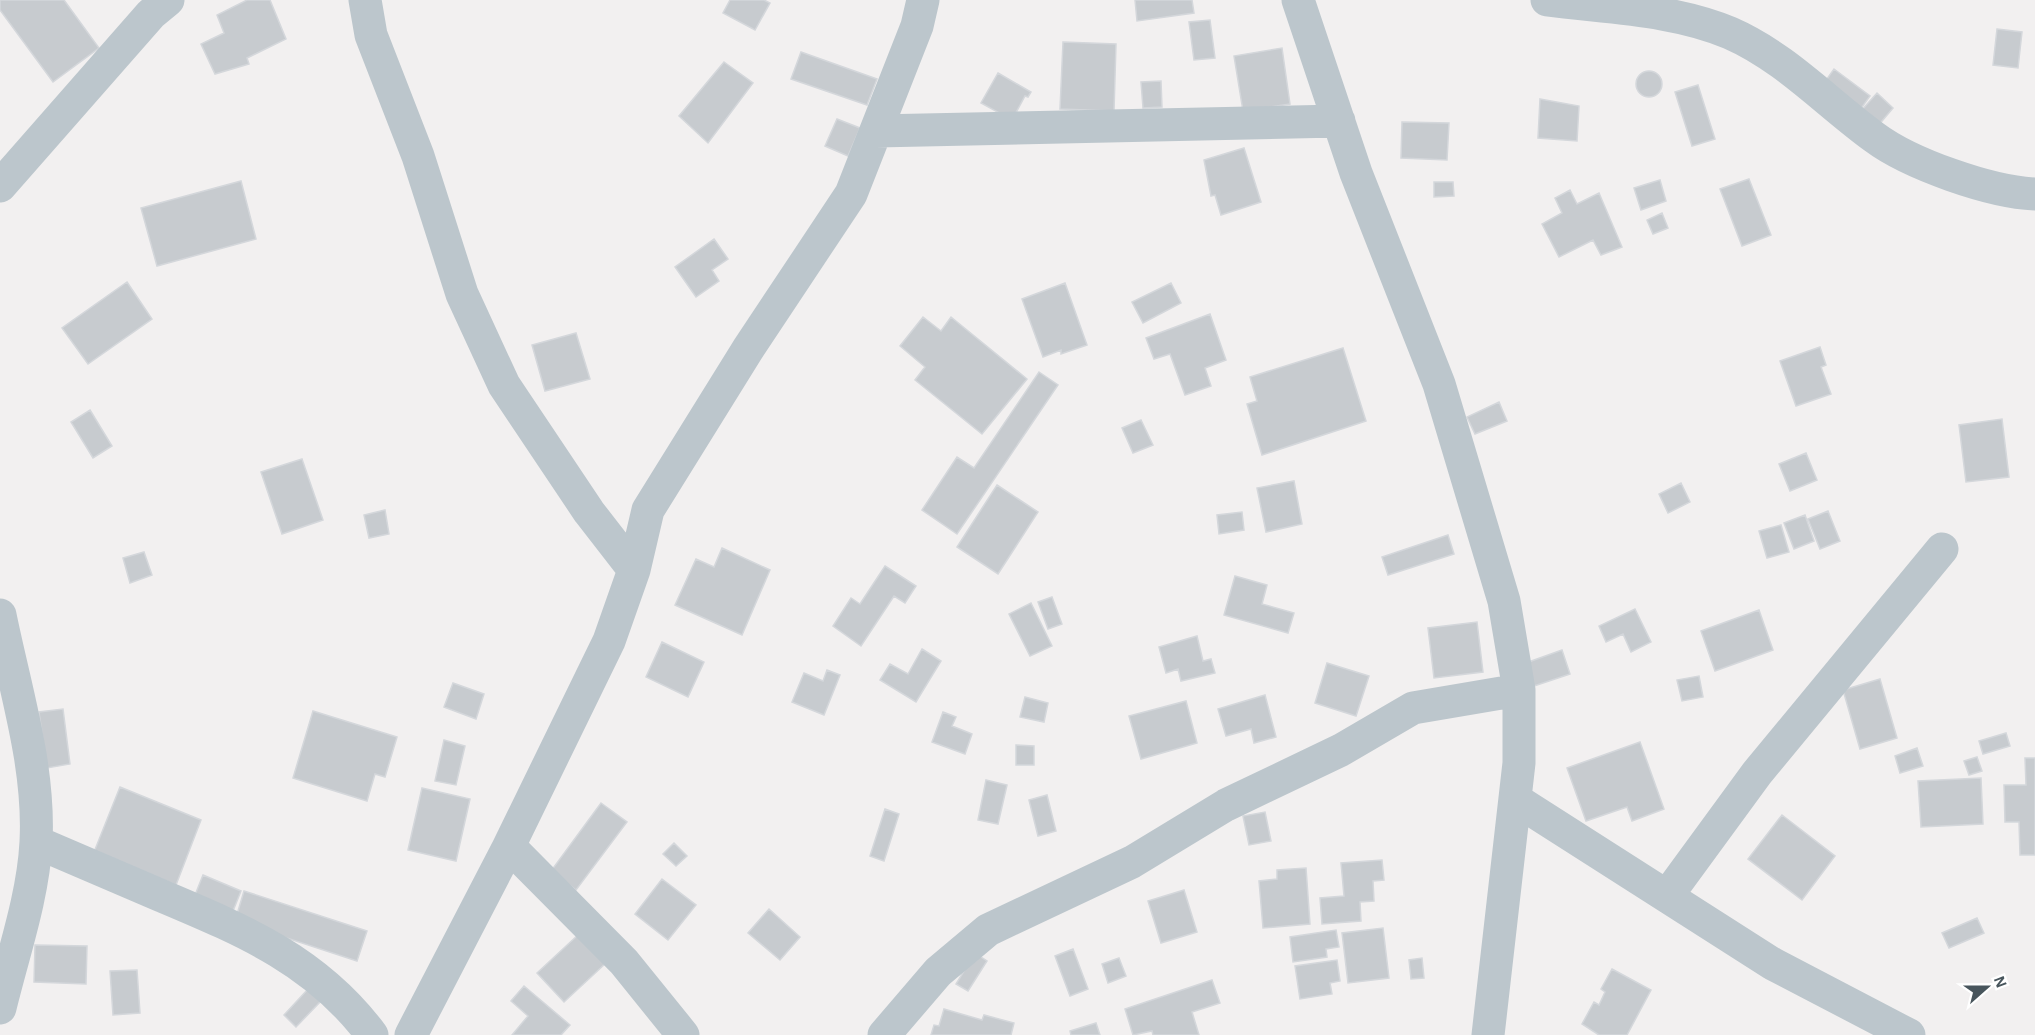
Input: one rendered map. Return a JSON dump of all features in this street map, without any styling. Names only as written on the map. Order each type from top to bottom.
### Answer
[{"type":"street","points":[[0,186],[151,14],[168,0]]},
{"type":"street","points":[[364,0],[371,35],[418,156],[462,294],[504,385],[589,512],[634,570]]},
{"type":"street","points":[[411,1035],[509,846],[609,641],[634,570],[648,510],[748,349],[850,194],[917,26],[923,0]]},
{"type":"street","points":[[1298,0],[1356,173],[1439,384],[1474,492],[1504,601],[1519,690],[1516,800],[1498,932],[1488,1035]]},
{"type":"street","points":[[1547,0],[1681,16],[1730,33],[1769,54],[1876,138],[1946,174],[2016,193],[2035,194]]},
{"type":"street","points":[[876,131],[1339,122]]},
{"type":"street","points":[[1667,896],[1757,773],[1942,549]]},
{"type":"street","points":[[0,615],[34,784],[36,842],[28,894],[0,1008]]},
{"type":"street","points":[[884,1035],[938,972],[988,930],[1132,862],[1226,805],[1341,750],[1413,708],[1519,690]]},
{"type":"street","points":[[1516,800],[1773,964],[1909,1035]]},
{"type":"street","points":[[36,842],[248,932],[312,974],[352,1007],[372,1035]]},
{"type":"street","points":[[509,846],[624,962],[683,1035]]},
{"type":"building","points":[[0,0],[64,0],[99,48],[53,82],[0,10]]},
{"type":"building","points":[[247,0],[270,0],[286,39],[247,58],[249,64],[215,74],[201,44],[224,33],[217,15]]},
{"type":"building","points":[[730,0],[764,0],[770,3],[755,30],[723,13]]},
{"type":"building","points":[[1135,0],[1192,0],[1194,13],[1137,21]]},
{"type":"building","points":[[1210,20],[1215,58],[1194,60],[1189,22]]},
{"type":"building","points":[[1997,29],[2022,32],[2018,68],[1993,65]]},
{"type":"building","points":[[1063,42],[1116,44],[1114,111],[1060,109]]},
{"type":"building","points":[[1282,48],[1290,104],[1243,111],[1234,56]]},
{"type":"building","points":[[801,52],[877,79],[867,105],[791,79]]},
{"type":"building","points":[[724,62],[753,83],[708,143],[679,116]]},
{"type":"building","points":[[1834,69],[1870,96],[1860,110],[1824,83]]},
{"type":"building","points":[[1649,71],[1658,75],[1662,84],[1658,93],[1649,97],[1640,93],[1636,84],[1640,75]]},
{"type":"building","points":[[998,73],[1031,92],[1028,97],[1025,96],[1012,120],[981,103]]},
{"type":"building","points":[[1161,81],[1162,107],[1143,108],[1141,82]]},
{"type":"building","points":[[1698,85],[1715,139],[1692,146],[1675,92]]},
{"type":"building","points":[[1877,93],[1893,108],[1877,127],[1860,112]]},
{"type":"building","points":[[1540,99],[1579,106],[1577,141],[1538,138]]},
{"type":"building","points":[[837,119],[860,128],[848,156],[825,146]]},
{"type":"building","points":[[1402,122],[1449,123],[1447,160],[1401,158]]},
{"type":"building","points":[[1244,148],[1261,202],[1221,215],[1215,195],[1211,196],[1204,160]]},
{"type":"building","points":[[1749,179],[1771,235],[1742,246],[1720,189]]},
{"type":"building","points":[[1660,180],[1666,201],[1641,210],[1634,188]]},
{"type":"building","points":[[241,181],[256,239],[157,266],[141,208]]},
{"type":"building","points":[[1434,182],[1453,182],[1454,196],[1434,197]]},
{"type":"building","points":[[1570,190],[1577,204],[1599,193],[1622,247],[1601,255],[1593,240],[1559,257],[1542,224],[1562,213],[1555,198]]},
{"type":"building","points":[[1662,213],[1668,228],[1653,234],[1647,220]]},
{"type":"building","points":[[714,239],[728,259],[712,270],[719,281],[696,297],[675,267]]},
{"type":"building","points":[[127,282],[152,319],[88,364],[62,328]]},
{"type":"building","points":[[1065,283],[1087,345],[1061,354],[1061,350],[1043,357],[1022,299]]},
{"type":"building","points":[[1171,283],[1181,303],[1143,323],[1132,302]]},
{"type":"building","points":[[1210,314],[1226,360],[1205,368],[1211,386],[1185,395],[1170,354],[1154,359],[1146,338]]},
{"type":"building","points":[[923,317],[941,331],[951,317],[1027,379],[982,434],[915,380],[925,367],[900,346]]},
{"type":"building","points":[[576,333],[590,379],[545,391],[532,345]]},
{"type":"building","points":[[1820,347],[1826,365],[1821,367],[1831,394],[1796,406],[1780,361]]},
{"type":"building","points":[[1343,348],[1366,421],[1262,455],[1247,404],[1257,401],[1250,377]]},
{"type":"building","points":[[1039,372],[1058,385],[957,534],[922,510],[957,457],[974,468]]},
{"type":"building","points":[[1499,402],[1507,421],[1475,434],[1467,417]]},
{"type":"building","points":[[90,410],[112,446],[93,458],[71,422]]},
{"type":"building","points":[[2002,419],[2009,477],[1966,482],[1959,425]]},
{"type":"building","points":[[1141,420],[1153,445],[1133,453],[1122,428]]},
{"type":"building","points":[[1806,453],[1817,480],[1790,491],[1779,464]]},
{"type":"building","points":[[302,459],[323,520],[282,534],[261,472]]},
{"type":"building","points":[[1294,481],[1302,524],[1266,532],[1257,488]]},
{"type":"building","points":[[1681,483],[1690,502],[1668,513],[1659,494]]},
{"type":"building","points":[[997,485],[1038,512],[998,574],[957,547]]},
{"type":"building","points":[[385,510],[389,534],[369,538],[364,515]]},
{"type":"building","points":[[1828,511],[1840,541],[1820,549],[1808,519]]},
{"type":"building","points":[[1242,512],[1244,530],[1219,534],[1217,515]]},
{"type":"building","points":[[1805,515],[1814,541],[1794,549],[1784,523]]},
{"type":"building","points":[[1781,525],[1789,552],[1767,558],[1759,531]]},
{"type":"building","points":[[1448,535],[1454,554],[1388,575],[1382,557]]},
{"type":"building","points":[[722,548],[770,570],[742,635],[675,605],[696,559],[714,567]]},
{"type":"building","points":[[144,552],[152,575],[130,583],[123,558]]},
{"type":"building","points":[[885,566],[916,586],[905,603],[894,596],[861,646],[833,626],[851,598],[860,604]]},
{"type":"building","points":[[1235,576],[1267,585],[1262,604],[1294,613],[1288,633],[1224,615]]},
{"type":"building","points":[[1052,597],[1062,624],[1048,629],[1038,602]]},
{"type":"building","points":[[1031,603],[1052,646],[1030,656],[1009,614]]},
{"type":"building","points":[[1635,609],[1651,642],[1631,652],[1623,634],[1606,642],[1599,626]]},
{"type":"building","points":[[1759,610],[1773,650],[1715,671],[1701,631]]},
{"type":"building","points":[[1477,622],[1483,672],[1434,678],[1428,628]]},
{"type":"building","points":[[1197,636],[1203,661],[1211,659],[1215,673],[1181,681],[1178,669],[1166,673],[1159,647]]},
{"type":"building","points":[[662,642],[704,662],[688,697],[646,677]]},
{"type":"building","points":[[922,649],[941,661],[916,702],[880,680],[890,664],[908,674]]},
{"type":"building","points":[[1562,650],[1570,674],[1531,687],[1523,664]]},
{"type":"building","points":[[1327,663],[1369,676],[1356,716],[1315,703]]},
{"type":"building","points":[[827,670],[840,675],[824,715],[792,702],[804,673],[823,681]]},
{"type":"building","points":[[1699,676],[1703,697],[1682,701],[1677,680]]},
{"type":"building","points":[[1880,679],[1897,738],[1860,749],[1843,690]]},
{"type":"building","points":[[453,683],[484,694],[476,719],[444,707]]},
{"type":"building","points":[[1265,695],[1276,737],[1254,743],[1251,729],[1226,736],[1218,709]]},
{"type":"building","points":[[1025,697],[1048,703],[1044,722],[1020,717]]},
{"type":"building","points":[[1186,701],[1197,743],[1141,759],[1129,716]]},
{"type":"building","points":[[63,709],[70,764],[47,768],[39,712]]},
{"type":"building","points":[[313,711],[397,737],[385,777],[375,774],[367,801],[293,778]]},
{"type":"building","points":[[943,712],[956,717],[952,726],[972,734],[965,754],[932,742]]},
{"type":"building","points":[[2006,733],[2010,746],[1983,754],[1979,741]]},
{"type":"building","points":[[444,740],[465,746],[456,785],[435,781]]},
{"type":"building","points":[[1640,742],[1664,809],[1632,821],[1627,807],[1586,821],[1567,768]]},
{"type":"building","points":[[1016,745],[1034,746],[1034,765],[1016,765]]},
{"type":"building","points":[[1917,748],[1923,766],[1900,773],[1895,756]]},
{"type":"building","points":[[1977,757],[1982,771],[1969,775],[1964,761]]},
{"type":"building","points":[[2025,758],[2035,758],[2035,855],[2020,855],[2019,822],[2005,822],[2004,785],[2026,785]]},
{"type":"building","points":[[1981,778],[1983,824],[1921,827],[1918,781]]},
{"type":"building","points":[[986,780],[1007,785],[998,824],[978,820]]},
{"type":"building","points":[[120,787],[201,820],[176,885],[94,852]]},
{"type":"building","points":[[422,788],[470,799],[456,861],[408,850]]},
{"type":"building","points":[[1047,795],[1056,831],[1038,836],[1029,800]]},
{"type":"building","points":[[601,803],[627,822],[576,890],[551,871]]},
{"type":"building","points":[[885,809],[899,814],[884,861],[870,856]]},
{"type":"building","points":[[1265,812],[1271,841],[1249,845],[1243,816]]},
{"type":"building","points":[[1782,815],[1835,856],[1802,900],[1748,859]]},
{"type":"building","points":[[674,843],[687,856],[676,866],[663,854]]},
{"type":"building","points":[[1382,860],[1384,880],[1373,881],[1374,901],[1360,902],[1361,921],[1322,924],[1320,898],[1344,896],[1341,863]]},
{"type":"building","points":[[1306,868],[1310,924],[1263,928],[1259,881],[1277,879],[1277,870]]},
{"type":"building","points":[[203,875],[241,891],[231,916],[193,900]]},
{"type":"building","points":[[662,879],[696,905],[668,940],[635,914]]},
{"type":"building","points":[[1184,890],[1197,932],[1161,943],[1148,901]]},
{"type":"building","points":[[244,891],[367,931],[357,961],[235,921]]},
{"type":"building","points":[[769,909],[800,937],[780,960],[748,933]]},
{"type":"building","points":[[1977,918],[1984,933],[1949,948],[1942,933]]},
{"type":"building","points":[[1383,928],[1389,978],[1348,983],[1342,933]]},
{"type":"building","points":[[1336,930],[1339,947],[1326,949],[1327,957],[1293,962],[1290,937]]},
{"type":"building","points":[[579,934],[606,963],[564,1002],[537,973]]},
{"type":"building","points":[[35,945],[87,946],[86,984],[34,982]]},
{"type":"building","points":[[1073,949],[1088,989],[1070,996],[1055,956]]},
{"type":"building","points":[[975,953],[987,961],[968,991],[956,984]]},
{"type":"building","points":[[1119,958],[1126,976],[1108,983],[1102,964]]},
{"type":"building","points":[[1422,958],[1424,978],[1411,979],[1409,960]]},
{"type":"building","points":[[1337,960],[1340,981],[1330,983],[1332,994],[1300,999],[1295,966]]},
{"type":"building","points":[[1612,969],[1651,990],[1627,1035],[1599,1035],[1582,1024],[1594,1002],[1599,1005],[1605,992],[1601,989]]},
{"type":"building","points":[[137,970],[140,1013],[113,1015],[110,971]]},
{"type":"building","points":[[1212,980],[1220,1003],[1192,1012],[1199,1035],[1153,1035],[1152,1031],[1133,1035],[1125,1009]]},
{"type":"building","points":[[524,986],[570,1025],[561,1035],[512,1035],[528,1016],[511,1001]]},
{"type":"building","points":[[308,989],[321,1001],[296,1027],[284,1015]]},
{"type":"building","points":[[944,1009],[982,1020],[984,1015],[1014,1023],[1011,1035],[931,1035],[934,1025],[939,1026]]},
{"type":"building","points":[[1096,1023],[1100,1035],[1071,1035],[1070,1031]]}]
